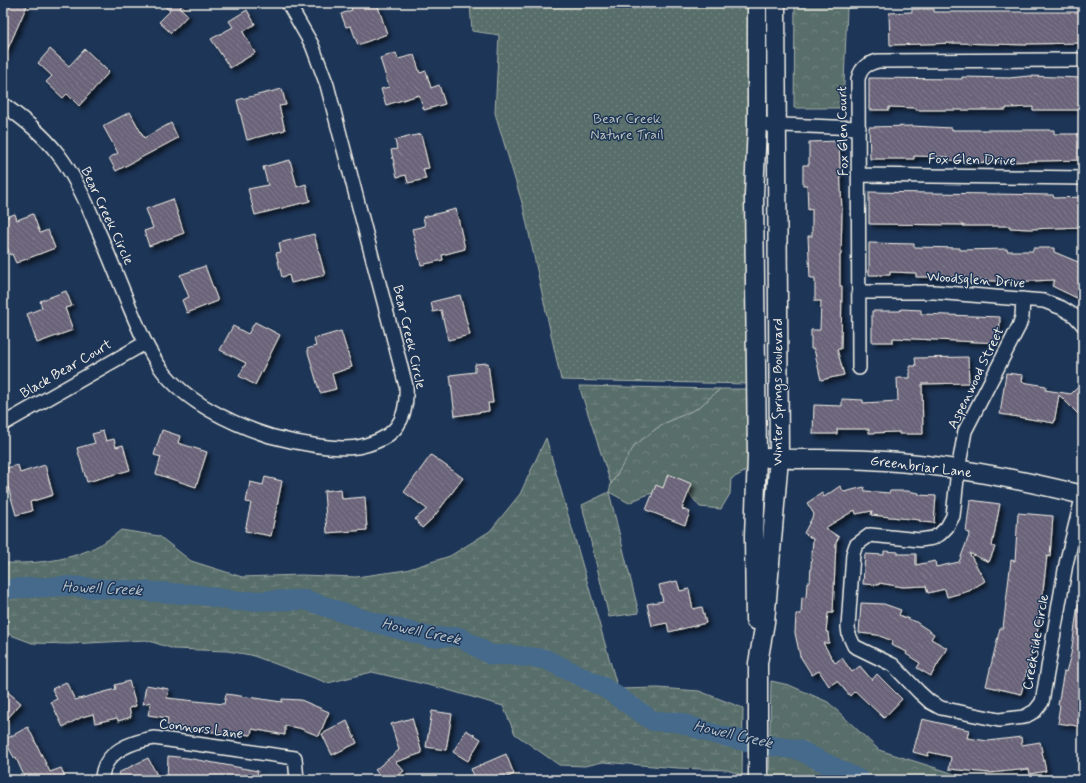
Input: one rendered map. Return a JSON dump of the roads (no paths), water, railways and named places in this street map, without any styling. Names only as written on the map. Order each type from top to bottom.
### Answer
[{"type":"street","name":"Bear Creek Circle","points":[[3,104],[32,126],[58,154],[76,181],[145,343],[163,371],[187,394],[222,418],[283,440],[313,446],[357,448],[374,443],[391,434],[402,420],[407,402],[402,366],[326,85],[312,45],[288,3]]},
{"type":"street","name":"Winter Springs Boulevard","points":[[748,780],[753,745],[755,621],[754,536],[757,457],[754,202],[757,124],[757,3]]},
{"type":"street","name":"Winter Springs Boulevard","points":[[754,700],[758,663],[765,622],[779,458],[776,3]]},
{"type":"street","name":"Fox Glen Court","points":[[860,368],[860,175],[858,79],[860,70],[868,64],[878,61],[1083,60]]},
{"type":"street","points":[[757,124],[859,128]]},
{"type":"street","name":"Fox Glen Drive","points":[[860,175],[1083,178]]},
{"type":"street","name":"Woodsglen Drive","points":[[859,292],[934,292],[1044,301],[1062,308],[1075,316],[1083,325]]},
{"type":"street","name":"Aspenwood Street","points":[[958,470],[965,431],[1019,326],[1022,317],[1023,299]]},
{"type":"street","name":"Black Bear Court","points":[[3,424],[145,343]]},
{"type":"street","name":"Greenbriar Lane","points":[[757,457],[869,460],[958,470],[1083,495]]},
{"type":"street","name":"Creekside Circle","points":[[958,470],[953,516],[940,534],[933,538],[920,540],[870,534],[856,545],[853,554],[849,635],[854,646],[859,650],[885,659],[930,702],[941,708],[999,720],[1024,717],[1035,712],[1042,702],[1066,564],[1083,495]]},
{"type":"street","name":"Connors Lane","points":[[102,780],[102,775],[108,760],[121,748],[135,741],[154,738],[295,758],[297,780]]},
{"type":"street","name":"Winter Springs Boulevard","points":[[753,745],[758,780]]},
{"type":"waterway","name":"Howell Creek","points":[[3,589],[68,586],[201,595],[235,601],[306,600],[365,620],[430,637],[459,637],[491,655],[509,655],[545,659],[605,688],[653,721],[678,722],[714,734],[758,744],[799,750],[860,780]]},
{"type":"park label","name":"Bear Creek Nature Trail","points":[[627,128]]}]
